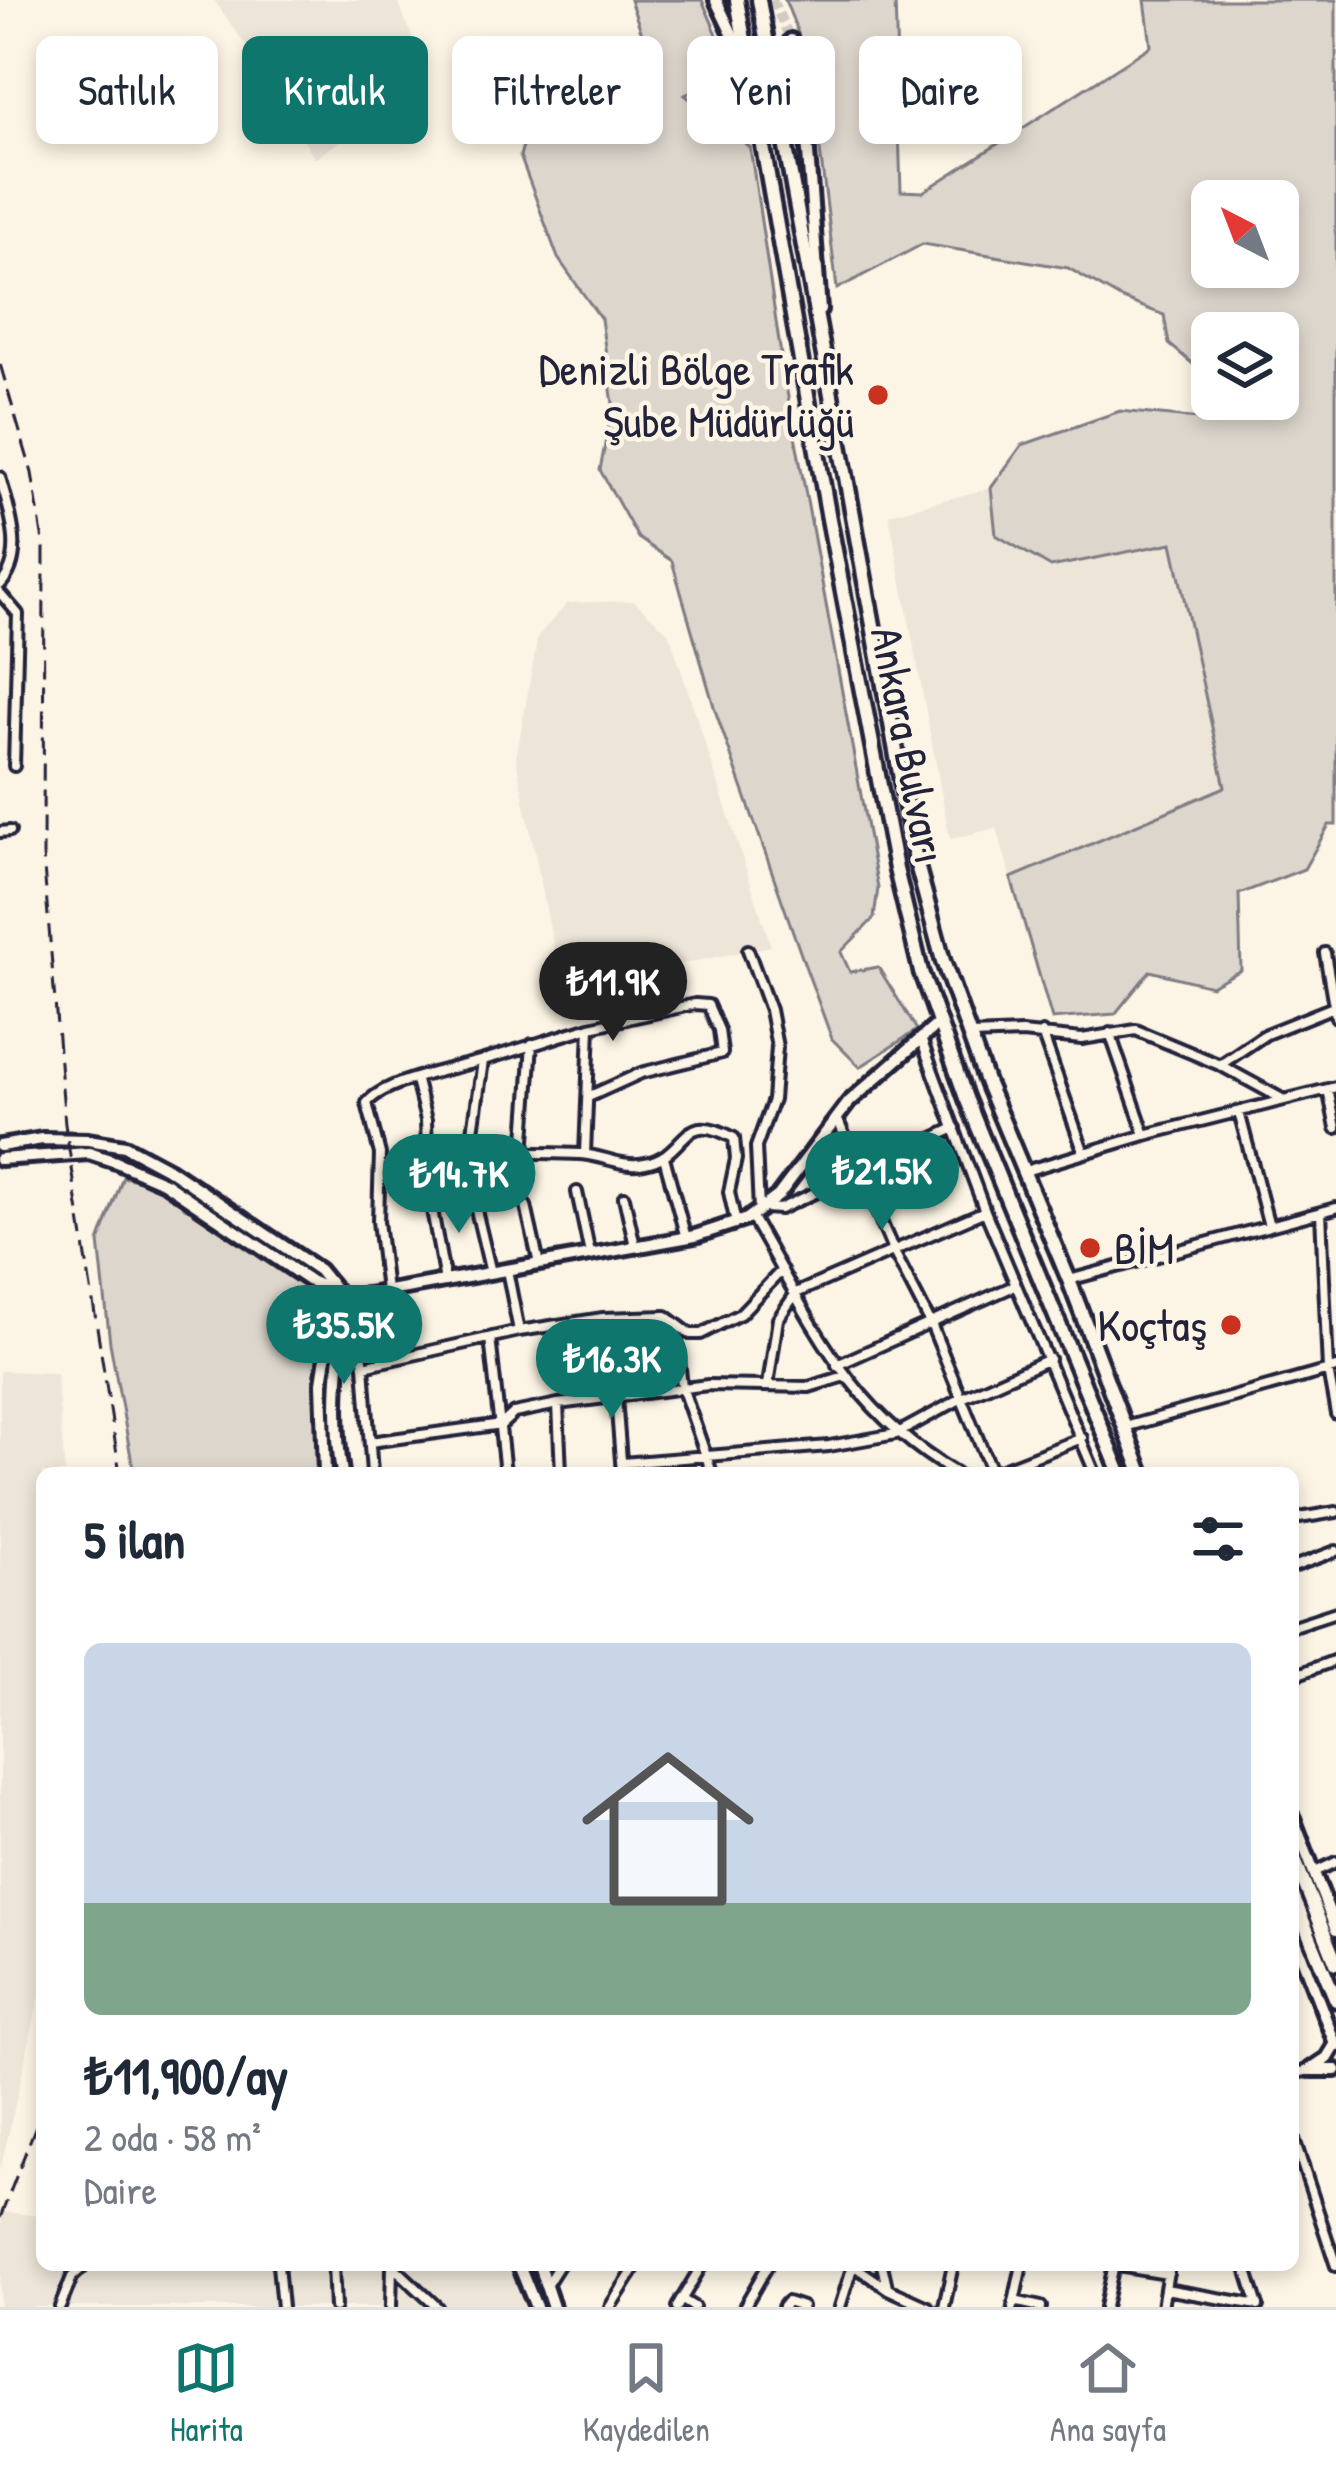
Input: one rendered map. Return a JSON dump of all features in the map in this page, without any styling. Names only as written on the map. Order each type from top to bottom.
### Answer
[{"type":"main road","name":"Ankara Bulvarı","points":[[737,0],[742,36]]},
{"type":"main road","name":"Ankara Bulvarı","points":[[762,0],[763,29],[916,861],[943,961],[970,1035],[1140,1467]]},
{"type":"main road","name":"Ankara Bulvarı","points":[[761,144],[896,869],[920,972],[1118,1467]]},
{"type":"main road","points":[[1299,1870],[1336,1963]]},
{"type":"main road","points":[[1299,1911],[1336,2000]]},
{"type":"street","points":[[716,0],[733,36]]},
{"type":"street","points":[[807,144],[822,332]]},
{"type":"street","points":[[0,477],[15,546],[0,589],[18,614],[14,766]]},
{"type":"street","points":[[748,950],[770,1010],[777,1047],[773,1100],[756,1148],[757,1211],[782,1270],[844,1376],[896,1434],[947,1467]]},
{"type":"street","points":[[1220,1065],[1266,1034],[1335,1009],[1325,953]]},
{"type":"street","points":[[386,1291],[378,1221],[380,1154],[367,1103],[378,1091],[590,1027],[708,1005],[722,1053],[641,1073],[588,1097]]},
{"type":"street","points":[[0,1159],[89,1153],[116,1162],[165,1183],[310,1281],[345,1295],[386,1291],[686,1238],[736,1223],[778,1196],[837,1118],[876,1076],[939,1023]]},
{"type":"street","points":[[585,1154],[590,1027]]},
{"type":"street","points":[[970,1035],[1082,1039],[1136,1030],[1220,1065],[1284,1100]]},
{"type":"street","points":[[1110,1033],[1144,1135]]},
{"type":"street","points":[[1042,1034],[1084,1153]]},
{"type":"street","points":[[921,1039],[985,1211],[1093,1467]]},
{"type":"street","points":[[524,1153],[532,1044]]},
{"type":"street","points":[[470,1153],[483,1060]]},
{"type":"street","points":[[416,1081],[426,1120],[428,1188],[446,1281]]},
{"type":"street","points":[[1025,1171],[1144,1135],[1332,1088],[1336,1128]]},
{"type":"street","points":[[1239,1111],[1269,1226]]},
{"type":"street","points":[[837,1118],[990,1467]]},
{"type":"street","points":[[428,1153],[585,1154],[626,1165],[664,1157],[690,1129],[700,1126],[734,1138],[737,1147],[729,1192],[736,1223]]},
{"type":"street","points":[[757,1211],[780,1209],[955,1128]]},
{"type":"street","points":[[0,1146],[42,1139],[125,1146],[170,1170],[319,1270],[345,1295],[364,1366],[372,1467]]},
{"type":"street","points":[[664,1157],[686,1238]]},
{"type":"street","points":[[470,1189],[490,1273]]},
{"type":"street","points":[[577,1192],[590,1254]]},
{"type":"street","points":[[624,1196],[635,1246]]},
{"type":"street","points":[[526,1206],[539,1264]]},
{"type":"street","points":[[1069,1280],[1336,1208]]},
{"type":"street","points":[[768,1385],[778,1318],[796,1293],[985,1211]]},
{"type":"street","points":[[1321,1211],[1336,1414]]},
{"type":"street","points":[[507,1270],[519,1331]]},
{"type":"street","points":[[364,1366],[519,1331],[648,1315],[666,1316],[691,1334],[718,1327],[740,1314],[782,1270]]},
{"type":"street","points":[[836,1365],[1016,1285]]},
{"type":"street","points":[[1324,1293],[1336,1291]]},
{"type":"street","points":[[325,1467],[322,1383],[345,1295]]},
{"type":"street","points":[[341,1467],[335,1384],[345,1295]]},
{"type":"street","points":[[675,1323],[682,1388],[710,1467]]},
{"type":"street","points":[[490,1338],[505,1467]]},
{"type":"street","points":[[628,1467],[707,1454],[829,1446],[896,1434],[1048,1358]]},
{"type":"street","points":[[1124,1427],[1332,1369]]},
{"type":"street","points":[[370,1442],[502,1424],[514,1412],[558,1405],[682,1388],[825,1386],[844,1376]]},
{"type":"street","points":[[616,1398],[622,1467]]},
{"type":"street","points":[[558,1405],[561,1467]]},
{"type":"street","points":[[1007,1467],[1082,1438]]},
{"type":"street","points":[[1299,1518],[1336,1512]]},
{"type":"street","points":[[1299,1565],[1336,1551]]},
{"type":"street","points":[[1299,1624],[1336,1612]]},
{"type":"street","points":[[1299,1674],[1336,1660]]},
{"type":"street","points":[[1299,1834],[1330,1902],[1336,1930]]},
{"type":"street","points":[[1313,1873],[1336,1862]]},
{"type":"street","points":[[1299,1950],[1336,2044],[1327,2058],[1299,2072]]},
{"type":"street","points":[[1320,2004],[1336,2017]]},
{"type":"street","points":[[1309,2069],[1336,2070]]},
{"type":"street","points":[[1299,2155],[1336,2266]]},
{"type":"street","points":[[1321,2224],[1336,2217]]},
{"type":"street","points":[[60,2307],[78,2271]]},
{"type":"street","points":[[279,2271],[282,2307]]},
{"type":"street","points":[[333,2271],[335,2307]]},
{"type":"street","points":[[392,2271],[392,2307]]},
{"type":"street","points":[[398,2271],[437,2307]]},
{"type":"street","points":[[521,2271],[536,2307]]},
{"type":"street","points":[[541,2271],[553,2307]]},
{"type":"street","points":[[545,2286],[556,2271]]},
{"type":"street","points":[[610,2307],[633,2271]]},
{"type":"street","points":[[694,2307],[679,2303],[698,2271]]},
{"type":"street","points":[[744,2307],[765,2271]]},
{"type":"street","points":[[840,2307],[851,2271]]},
{"type":"street","points":[[862,2271],[903,2302],[928,2307]]},
{"type":"street","points":[[883,2271],[887,2288]]},
{"type":"street","points":[[944,2307],[952,2271]]},
{"type":"street","points":[[1021,2271],[1013,2304],[1041,2307]]},
{"type":"street","points":[[1105,2307],[1112,2271]]},
{"type":"street","points":[[1162,2307],[1168,2271]]},
{"type":"street","points":[[1165,2290],[1258,2306],[1247,2271]]},
{"type":"street","points":[[783,2307],[787,2302],[802,2307]]},
{"type":"shaded area","points":[[214,0],[397,0],[412,36],[242,36],[242,40]]},
{"type":"shaded area","points":[[630,0],[702,0],[718,36],[687,36],[687,144],[750,147],[784,375],[878,888],[874,918],[841,952],[850,972],[878,967],[917,1030],[860,1067],[832,1039],[715,710],[672,561],[638,538],[600,470],[613,404],[601,319],[558,258],[520,156],[523,144],[663,144],[663,36],[643,36]]},
{"type":"shaded area","points":[[785,0],[895,0],[896,36],[859,36],[859,144],[900,144],[901,191],[923,192],[998,144],[1022,144],[1022,129],[1151,46],[1145,0],[1336,0],[1336,825],[1329,825],[1304,869],[1239,894],[1241,970],[1211,986],[1150,971],[1115,1014],[1052,1019],[1011,878],[1225,787],[1172,543],[1051,567],[996,535],[991,488],[1022,445],[1120,411],[1191,420],[1299,420],[1299,312],[1191,312],[1191,362],[1169,344],[1164,315],[1120,298],[1068,268],[923,244],[837,289],[819,144],[835,144],[835,36],[799,36]]},
{"type":"shaded area","points":[[306,144],[335,144],[315,159]]},
{"type":"shaded area","points":[[991,488],[996,535],[1051,567],[1172,543],[1225,788],[1011,878],[997,828],[950,839],[889,514]]},
{"type":"shaded area","points":[[634,601],[669,633],[771,946],[562,988],[516,759],[538,636],[568,603]]},
{"type":"shaded area","points":[[123,1177],[169,1186],[336,1291],[326,1340],[325,1467],[133,1467],[110,1343],[99,1242]]},
{"type":"shaded area","points":[[0,1371],[56,1373],[64,1467],[36,1467],[36,2012],[0,2171]]},
{"type":"shaded area","points":[[2,2212],[36,2215],[36,2271],[512,2271],[526,2307],[0,2307]]},
{"type":"tunnel","points":[[772,0],[789,36]]},
{"type":"railway","points":[[0,364],[32,473],[44,548],[43,855],[65,1124],[119,1467]]},
{"type":"railway","points":[[0,2218],[36,2125]]},
{"type":"place","name":"Denizli Bölge Trafik Şube Müdürlüğü","points":[[878,395]]},
{"type":"place","name":"BİM","points":[[1090,1248]]},
{"type":"place","name":"Koçtaş","points":[[1231,1325]]}]
